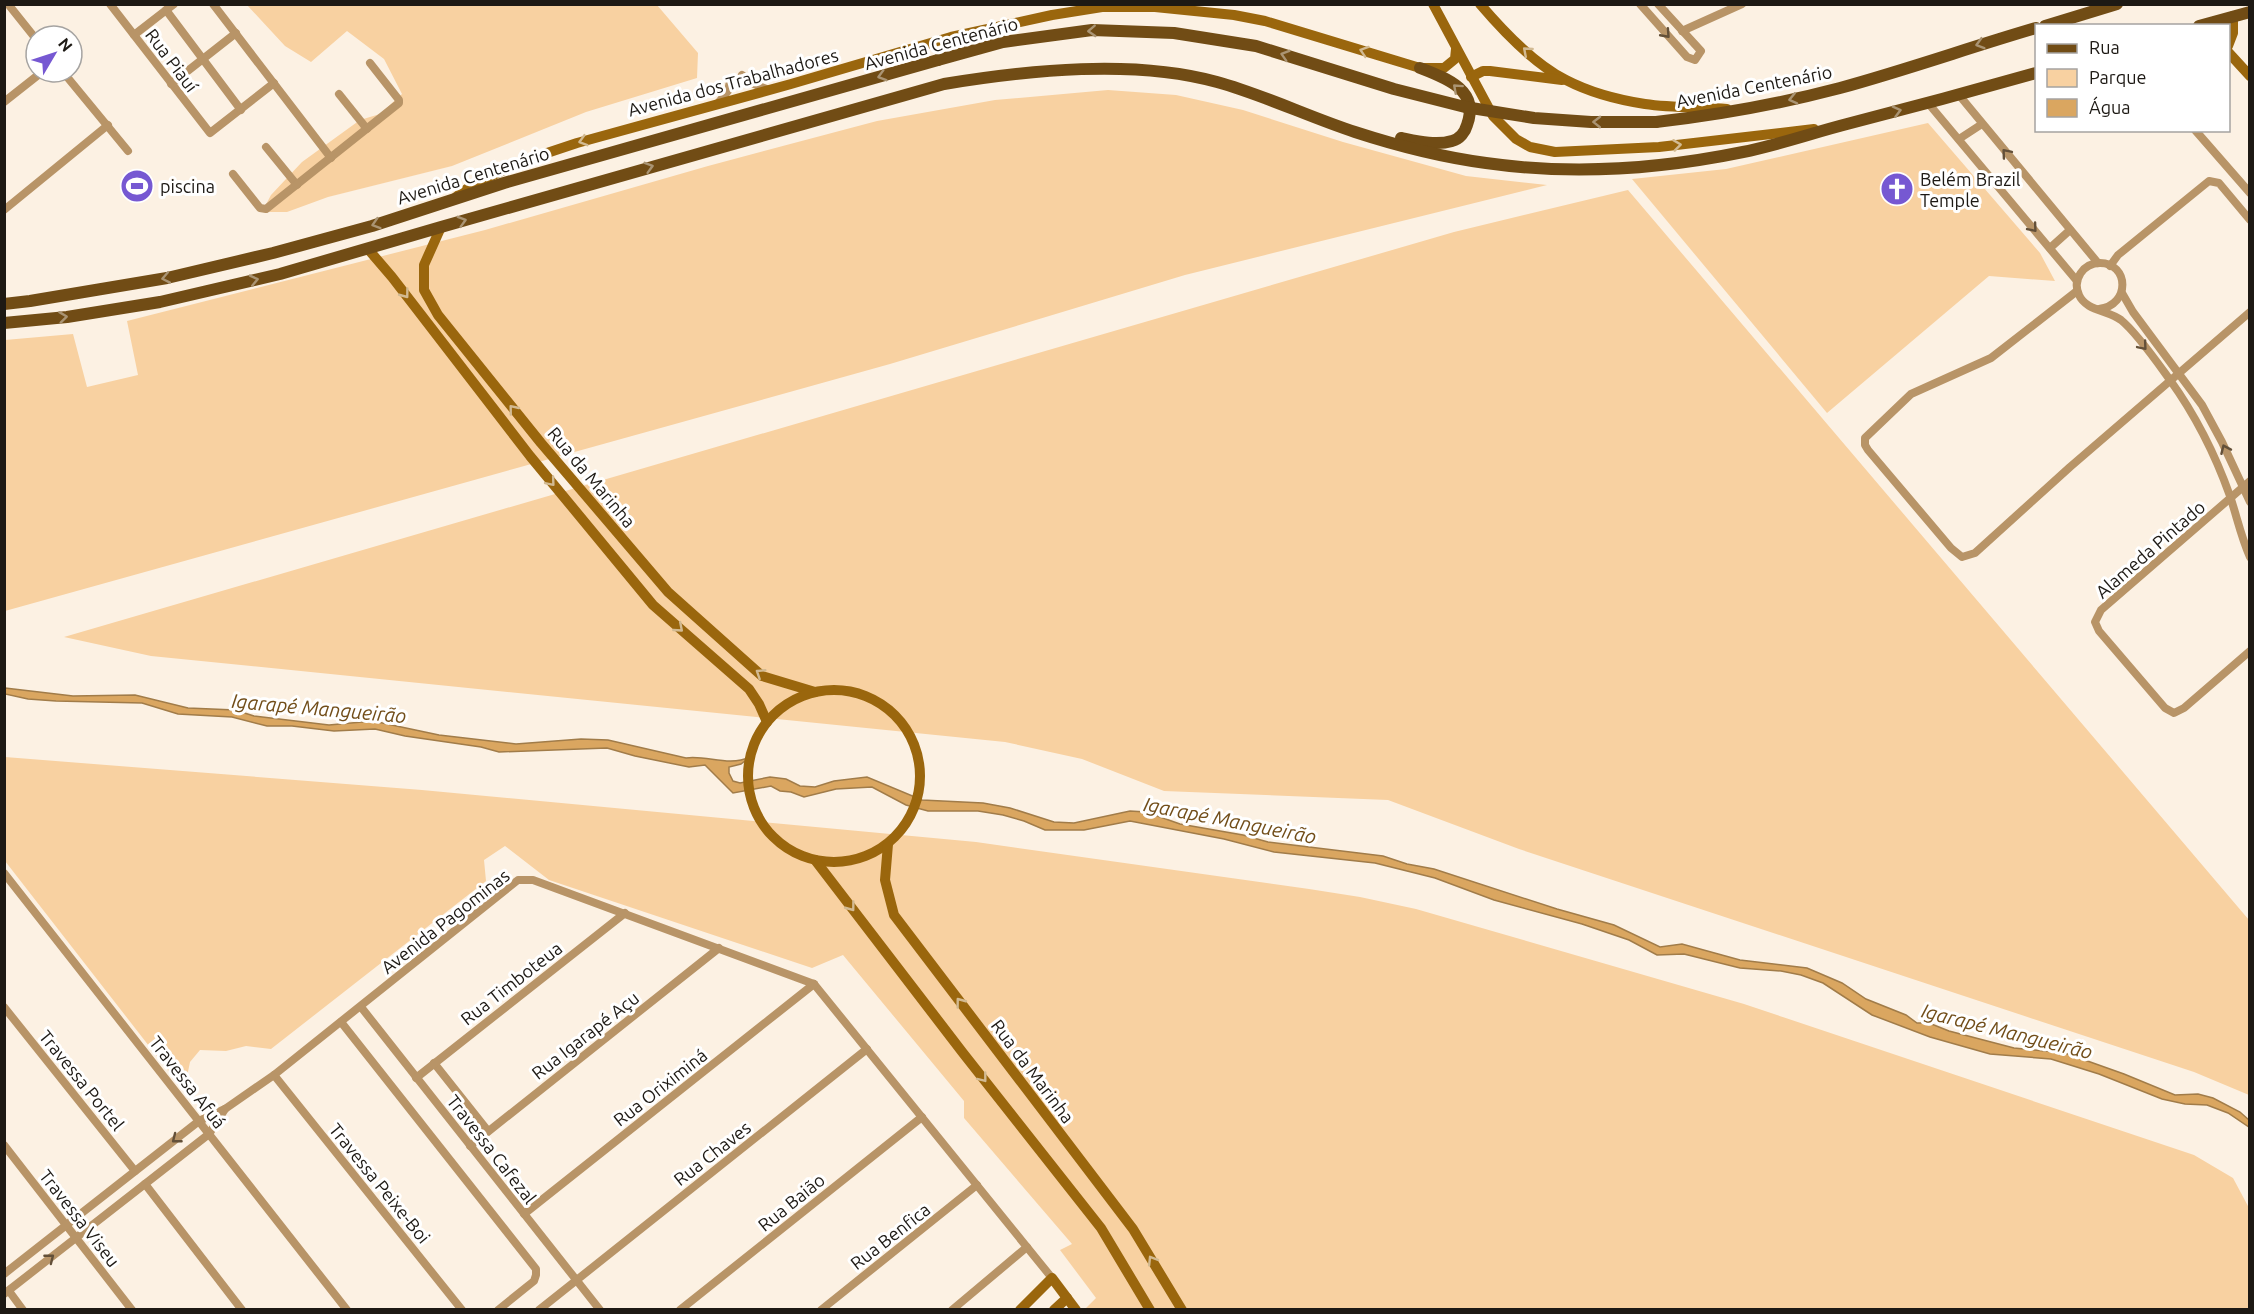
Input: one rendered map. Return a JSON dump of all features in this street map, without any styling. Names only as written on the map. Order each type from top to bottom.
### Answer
[{"type":"main road","points":[[1433,4],[1493,116],[1516,139],[1530,147],[1555,152],[1659,147],[1841,126]]},
{"type":"main road","points":[[1480,4],[1536,60],[1565,80]]},
{"type":"main road","points":[[2052,24],[2117,4]]},
{"type":"main road","name":"Avenida dos Trabalhadores","points":[[451,201],[472,185],[524,161],[577,143],[951,37],[1052,15],[1102,7],[1155,7],[1245,17],[1298,30],[1420,68]]},
{"type":"main road","points":[[2206,24],[2250,12]]},
{"type":"main road","points":[[2230,43],[2233,33],[2233,16]]},
{"type":"main road","name":"Avenida Centenário","points":[[4,304],[30,302],[166,278],[253,258],[372,226],[515,180],[1003,42],[1092,30],[1174,33],[1256,46],[1394,89],[1465,107],[1568,120],[1656,122],[1740,110],[1841,87],[2035,29]]},
{"type":"main road","points":[[1420,68],[1444,68],[1455,59],[1456,49]]},
{"type":"main road","points":[[2230,53],[2250,76]]},
{"type":"main road","points":[[1355,132],[1424,142],[1453,141],[1460,137],[1470,117],[1469,102],[1465,95],[1445,78],[1420,68]]},
{"type":"main road","points":[[4,323],[67,317],[160,302],[280,274],[944,84],[1006,74],[1061,70],[1153,70],[1184,75],[1250,93],[1355,132],[1437,156],[1533,168],[1576,168],[1620,167],[1683,161],[1744,152],[2035,74]]},
{"type":"main road","points":[[1471,77],[1490,70],[1565,80],[1620,99],[1645,104],[1740,110]]},
{"type":"main road","name":"Rua da Marinha","points":[[441,227],[424,265],[424,290],[438,315],[668,592],[762,676],[815,692]]},
{"type":"main road","name":"Rua da Marinha","points":[[368,249],[530,456],[646,597],[749,689],[767,722]]},
{"type":"main road","points":[[834,690],[854,692],[872,699],[888,709],[903,725],[918,756],[921,777],[918,796],[912,814],[902,831],[872,854],[854,861],[834,863],[815,861],[789,849],[767,830],[750,795],[748,776],[750,757],[757,738],[767,722],[789,704],[815,692],[834,690]]},
{"type":"main road","name":"Rua da Marinha","points":[[888,844],[885,880],[894,915],[1133,1229],[1182,1310]]},
{"type":"main road","points":[[815,861],[1101,1228],[1150,1310]]},
{"type":"main road","points":[[1037,1310],[1024,1306],[1052,1278],[1076,1310]]},
{"type":"main road","points":[[1054,1310],[1066,1298]]},
{"type":"street","points":[[8,4],[24,24]]},
{"type":"street","name":"Rua Piauí","points":[[111,4],[210,133],[241,110]]},
{"type":"street","points":[[134,35],[174,4]]},
{"type":"street","points":[[213,4],[331,158]]},
{"type":"street","points":[[1640,4],[1687,57],[1697,58],[1700,50],[1658,4]]},
{"type":"street","points":[[1682,31],[1742,4]]},
{"type":"street","points":[[166,10],[241,110],[274,83]]},
{"type":"street","points":[[171,84],[236,33]]},
{"type":"street","points":[[233,174],[262,210],[367,129],[400,102],[370,63]]},
{"type":"street","points":[[742,75],[754,84],[769,90]]},
{"type":"street","points":[[718,103],[728,91],[730,81]]},
{"type":"street","points":[[4,102],[27,84]]},
{"type":"street","points":[[73,84],[128,151]]},
{"type":"street","points":[[339,94],[367,129]]},
{"type":"street","points":[[1959,95],[2098,263]]},
{"type":"street","points":[[1928,103],[2077,282]]},
{"type":"street","points":[[1959,139],[1982,124]]},
{"type":"street","points":[[4,210],[108,126]]},
{"type":"street","points":[[2197,132],[2250,193]]},
{"type":"street","points":[[266,147],[297,185]]},
{"type":"street","points":[[2110,266],[2118,255],[2209,181],[2219,183],[2250,220]]},
{"type":"street","points":[[2050,249],[2070,230]]},
{"type":"street","points":[[2099,309],[2116,303],[2123,286],[2120,274],[2110,266],[2098,263],[2087,267],[2079,276],[2077,291],[2083,302],[2121,320],[2170,380],[2194,416],[2212,450],[2250,557]]},
{"type":"street","points":[[2077,291],[1991,358],[1911,394],[1865,438],[1868,450],[1951,548],[1962,557],[1975,553],[2070,467],[2250,312]]},
{"type":"street","points":[[2122,292],[2133,312],[2179,373],[2212,424],[2250,502]]},
{"type":"street","points":[[2231,499],[2250,481]]},
{"type":"street","name":"Alameda Pintado","points":[[2231,499],[2102,610],[2095,622],[2099,631],[2165,708],[2174,713],[2184,708],[2250,651]]},
{"type":"street","name":"Travessa Afuá","points":[[4,873],[347,1310]]},
{"type":"street","name":"Avenida Pagominas","points":[[4,1274],[199,1121],[225,1109],[274,1075],[518,880],[533,880],[814,984]]},
{"type":"street","name":"Rua Timboteua","points":[[416,1078],[625,913]]},
{"type":"street","name":"Rua Igarapé Açu","points":[[470,1146],[719,948]]},
{"type":"street","points":[[814,984],[1052,1278]]},
{"type":"street","name":"Rua Oriximiná","points":[[524,1214],[814,984]]},
{"type":"street","name":"Travessa Portel","points":[[4,1007],[135,1171]]},
{"type":"street","name":"Travessa Cafezal","points":[[361,1007],[600,1310]]},
{"type":"street","points":[[341,1022],[536,1269],[537,1275],[534,1281],[498,1310]]},
{"type":"street","name":"Rua Chaves","points":[[539,1310],[867,1049]]},
{"type":"street","points":[[434,1063],[488,1131]]},
{"type":"street","name":"Travessa Peixe-Boi","points":[[274,1075],[462,1310]]},
{"type":"street","name":"Avenida Pagominas","points":[[7,1293],[209,1134],[225,1109]]},
{"type":"street","name":"Rua Baião","points":[[680,1310],[922,1117]]},
{"type":"street","name":"Travessa Viseu","points":[[4,1145],[132,1310]]},
{"type":"street","points":[[145,1184],[242,1310]]},
{"type":"street","name":"Rua Benfica","points":[[821,1310],[977,1185]]},
{"type":"street","points":[[952,1310],[1027,1247]]},
{"type":"street","points":[[7,1293],[23,1310]]},
{"type":"green space","points":[[247,5],[657,5],[698,53],[697,78],[586,112],[452,166],[328,197],[287,212],[262,212],[271,195],[302,162],[360,120],[380,114],[402,94],[384,59],[347,31],[311,62],[285,46]]},
{"type":"green space","points":[[1108,90],[1176,95],[1243,110],[1343,142],[1466,176],[1547,185],[1185,275],[890,364],[5,611],[5,340],[73,334],[87,387],[138,375],[127,321],[485,230],[708,166],[877,121],[995,100]]},
{"type":"green space","points":[[1928,123],[2040,253],[2055,281],[1989,276],[1827,413],[1632,179],[1726,169]]},
{"type":"green space","points":[[1628,190],[2249,920],[2249,1095],[2194,1072],[1519,849],[1388,800],[1164,791],[1082,759],[1005,742],[151,656],[64,637],[1454,232]]},
{"type":"green space","points":[[5,757],[422,790],[976,842],[1309,889],[1416,909],[1744,1004],[2194,1155],[2233,1178],[2249,1208],[2249,1309],[1085,1309],[1096,1298],[1060,1250],[1072,1244],[964,1118],[964,1101],[843,955],[812,968],[549,880],[505,846],[484,860],[486,881],[271,1049],[246,1046],[226,1051],[200,1050],[190,1062],[184,1091],[5,861]]},
{"type":"water","name":"piscina","points":[[135,176],[148,190],[139,197],[127,182]]},
{"type":"water","points":[[5,688],[73,696],[135,695],[188,708],[235,710],[254,716],[329,725],[373,721],[439,735],[516,744],[581,739],[608,740],[686,758],[734,761],[750,757],[741,764],[729,767],[733,781],[740,783],[770,777],[786,779],[800,786],[815,787],[834,781],[867,777],[922,800],[983,803],[1010,808],[1054,822],[1074,823],[1130,811],[1146,812],[1180,824],[1243,835],[1268,842],[1383,856],[1407,864],[1434,869],[1614,925],[1660,947],[1682,944],[1740,960],[1807,968],[1842,983],[1866,999],[1906,1015],[1917,1023],[1929,1023],[1949,1031],[2014,1048],[2065,1053],[2175,1095],[2198,1094],[2213,1098],[2240,1112],[2249,1120],[2249,1127],[2228,1113],[2207,1105],[2185,1104],[2162,1099],[2099,1074],[2051,1059],[1990,1054],[1930,1037],[1872,1015],[1823,983],[1801,975],[1740,968],[1684,954],[1657,955],[1629,940],[1582,924],[1494,900],[1435,878],[1375,863],[1274,852],[1224,839],[1130,821],[1084,830],[1045,830],[1003,815],[978,811],[928,811],[906,805],[872,787],[836,789],[804,797],[780,791],[771,786],[733,793],[705,765],[689,767],[607,748],[499,752],[375,729],[334,731],[292,726],[267,726],[232,717],[178,714],[142,703],[28,699],[5,694]]},
{"type":"place","name":"piscina","points":[[137,186]]},
{"type":"place","name":"Belém Brazil Temple","points":[[1897,189]]},
{"type":"water label","name":"Igarapé Mangueirão","points":[[319,708]]},
{"type":"water label","name":"Igarapé Mangueirão","points":[[1230,820]]},
{"type":"water label","name":"Igarapé Mangueirão","points":[[2007,1031]]}]
